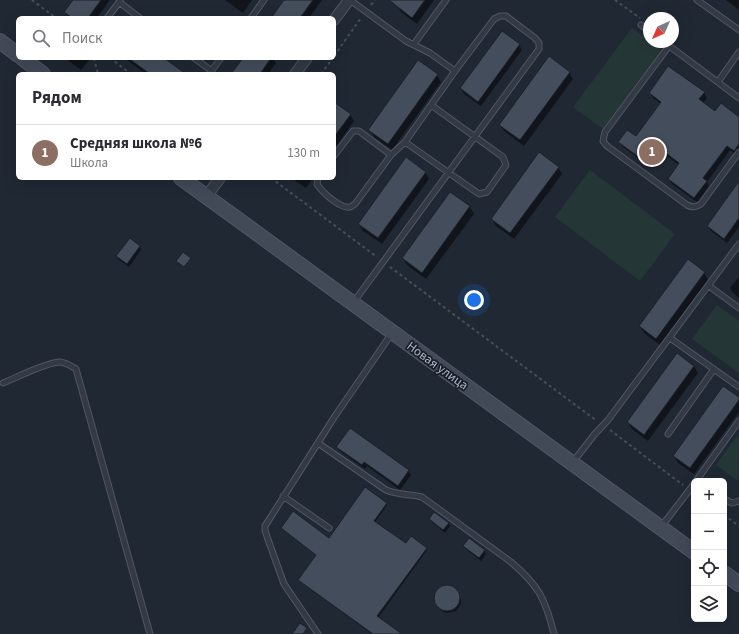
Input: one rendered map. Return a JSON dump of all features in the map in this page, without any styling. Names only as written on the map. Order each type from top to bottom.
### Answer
[{"type":"street","points":[[336,18],[350,0]]},
{"type":"street","points":[[0,41],[16,53]]},
{"type":"street","points":[[25,60],[40,72]]},
{"type":"street","points":[[296,72],[306,60]]},
{"type":"street","name":"Новая улица","points":[[185,180],[691,550]]},
{"type":"street","points":[[206,197],[219,180]]},
{"type":"street","points":[[727,575],[739,584]]},
{"type":"lane","points":[[252,16],[264,0]]},
{"type":"lane","points":[[350,0],[406,40],[430,53],[455,71]]},
{"type":"lane","points":[[414,44],[446,0]]},
{"type":"lane","points":[[697,0],[739,30]]},
{"type":"lane","points":[[109,16],[120,1],[138,16]]},
{"type":"lane","points":[[318,180],[317,184],[322,191],[342,206],[350,207],[355,204],[391,154],[405,142],[430,105],[494,19],[500,16],[506,16],[535,38],[539,43],[539,49],[353,304]]},
{"type":"lane","points":[[668,48],[605,132],[603,141],[607,146],[688,206],[692,207],[697,207],[701,204],[739,152]]},
{"type":"lane","points":[[672,48],[739,98]]},
{"type":"lane","points":[[718,82],[739,52]]},
{"type":"lane","points":[[196,60],[211,72],[220,60]]},
{"type":"lane","points":[[405,142],[479,194],[487,192],[506,165],[503,157],[430,105]]},
{"type":"lane","points":[[336,153],[353,131],[359,131],[391,154]]},
{"type":"lane","points":[[573,463],[670,338],[739,244]]},
{"type":"lane","points":[[708,286],[739,308]]},
{"type":"lane","points":[[318,634],[284,584],[265,526],[283,496],[370,364],[393,332]]},
{"type":"lane","points":[[670,338],[739,387]]},
{"type":"lane","points":[[3,383],[47,365],[60,362],[69,364],[76,369],[150,634]]},
{"type":"lane","points":[[668,434],[714,369]]},
{"type":"lane","points":[[699,478],[739,421]]},
{"type":"lane","points":[[318,443],[393,494],[422,497],[511,562],[524,573],[542,595],[548,609],[554,634]]},
{"type":"lane","points":[[660,528],[690,489]]},
{"type":"lane","points":[[283,496],[328,528]]},
{"type":"lane","points":[[727,500],[732,502],[739,501]]},
{"type":"path","points":[[32,0],[53,16]]},
{"type":"path","points":[[336,53],[375,0]]},
{"type":"path","points":[[615,0],[640,18],[641,25]]},
{"type":"path","points":[[94,60],[98,72]]},
{"type":"path","points":[[113,60],[128,72]]},
{"type":"path","points":[[322,72],[331,60]]},
{"type":"path","points":[[274,180],[690,489]]},
{"type":"path","points":[[727,517],[739,526]]},
{"type":"shaded area","points":[[632,28],[643,36],[643,48],[659,48],[662,50],[603,129],[573,107]]},
{"type":"shaded area","points":[[590,170],[675,234],[640,281],[555,217]]},
{"type":"shaded area","points":[[717,305],[739,321],[739,373],[692,339]]},
{"type":"shaded area","points":[[737,436],[739,437],[738,481],[716,465]]},
{"type":"building","points":[[73,0],[101,0],[89,16],[69,16],[64,12]]},
{"type":"building","points":[[284,0],[313,0],[301,16],[272,16]]},
{"type":"building","points":[[389,0],[425,0],[412,18]]},
{"type":"building","points":[[502,31],[520,44],[478,102],[460,88]]},
{"type":"building","points":[[549,56],[570,72],[520,140],[499,125]]},
{"type":"building","points":[[131,60],[167,60],[183,72],[147,72]]},
{"type":"building","points":[[242,60],[270,60],[261,72],[232,72]]},
{"type":"building","points":[[418,60],[438,74],[388,144],[368,130]]},
{"type":"building","points":[[668,66],[705,92],[699,99],[715,111],[721,103],[739,117],[739,144],[734,151],[727,146],[703,178],[707,181],[694,198],[668,179],[679,163],[658,147],[647,163],[618,142],[627,130],[636,136],[661,102],[649,93]]},
{"type":"building","points":[[336,103],[351,114],[336,134]]},
{"type":"building","points":[[539,152],[559,167],[510,233],[491,219]]},
{"type":"building","points":[[406,157],[426,172],[378,238],[358,224]]},
{"type":"building","points":[[739,181],[739,218],[724,239],[707,226]]},
{"type":"building","points":[[450,192],[470,206],[422,273],[402,258]]},
{"type":"building","points":[[130,238],[140,246],[127,264],[116,256]]},
{"type":"building","points":[[183,252],[191,258],[184,267],[176,261]]},
{"type":"building","points":[[688,259],[705,272],[656,339],[639,326]]},
{"type":"building","points":[[677,353],[694,366],[644,435],[627,422]]},
{"type":"building","points":[[723,386],[739,397],[739,400],[690,468],[673,456]]},
{"type":"building","points":[[350,428],[409,470],[398,486],[364,462],[362,465],[336,447]]},
{"type":"building","points":[[365,487],[387,503],[374,521],[406,543],[411,536],[427,548],[377,616],[402,634],[373,634],[298,580],[316,555],[281,528],[293,511],[329,538]]},
{"type":"building","points":[[434,512],[449,523],[443,530],[429,519]]},
{"type":"building","points":[[469,538],[485,550],[479,558],[463,546]]},
{"type":"building","points":[[447,585],[456,589],[460,598],[456,607],[447,611],[438,607],[434,598],[438,589]]},
{"type":"building","points":[[300,623],[307,628],[303,634],[292,634]]},
{"type":"place","name":"Средняя школа №6","points":[[652,152]]}]
